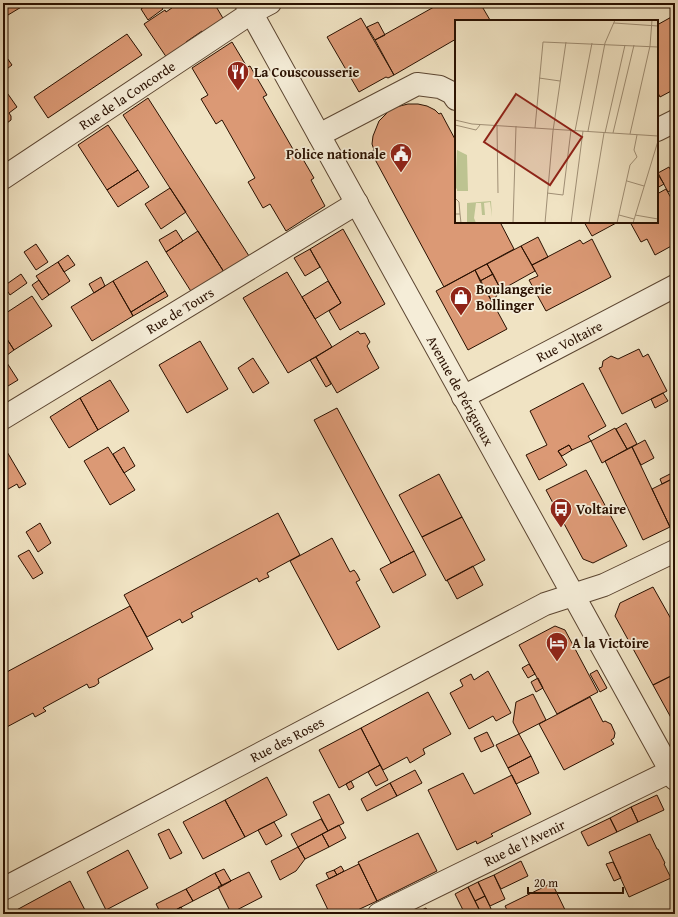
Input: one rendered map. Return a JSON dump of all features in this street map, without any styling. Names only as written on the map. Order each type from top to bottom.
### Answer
[{"type":"street","name":"Avenue de Périgueux","points":[[256,6],[319,135],[673,775]]},
{"type":"street","name":"Rue de la Concorde","points":[[3,178],[256,6]]},
{"type":"street","points":[[319,135],[417,84],[440,87],[452,93],[455,98]]},
{"type":"street","points":[[658,130],[675,121]]},
{"type":"street","name":"Rue de Tours","points":[[3,418],[357,203]]},
{"type":"street","name":"Rue Voltaire","points":[[464,397],[675,286]]},
{"type":"street","name":"Rue des Roses","points":[[3,889],[546,604],[604,585],[675,551]]},
{"type":"street","name":"Rue de l'Avenir","points":[[379,914],[673,775]]},
{"type":"building","points":[[3,3],[28,3],[3,18]]},
{"type":"building","points":[[149,3],[159,3],[163,9],[148,20],[141,9]]},
{"type":"building","points":[[179,3],[214,3],[224,20],[204,33],[202,31],[167,58],[144,24],[165,10],[166,12]]},
{"type":"building","points":[[441,3],[480,3],[490,20],[455,20],[455,40],[394,75],[375,40]]},
{"type":"building","points":[[675,15],[675,89],[660,97],[658,93],[658,24]]},
{"type":"building","points":[[361,18],[394,75],[388,78],[386,77],[359,92],[327,37]]},
{"type":"building","points":[[378,22],[385,35],[375,40],[367,27]]},
{"type":"building","points":[[127,34],[142,55],[48,118],[34,97]]},
{"type":"building","points":[[232,42],[247,67],[250,66],[267,95],[263,97],[294,151],[297,149],[314,178],[311,180],[325,206],[286,231],[270,204],[263,208],[248,182],[255,178],[222,120],[216,124],[201,99],[208,95],[192,68]]},
{"type":"building","points":[[5,55],[12,65],[3,72],[3,57]]},
{"type":"building","points":[[3,87],[17,107],[9,113],[11,120],[3,126]]},
{"type":"building","points":[[148,98],[249,256],[224,272],[123,115]]},
{"type":"building","points":[[408,104],[418,104],[427,106],[439,114],[441,113],[455,139],[455,223],[501,223],[514,249],[444,287],[371,152],[374,150],[372,144],[373,136],[379,121],[392,108]]},
{"type":"building","points":[[108,125],[138,170],[107,190],[78,145]]},
{"type":"building","points":[[669,167],[675,178],[675,188],[668,192],[658,173]]},
{"type":"building","points":[[138,170],[149,187],[118,207],[107,190]]},
{"type":"building","points":[[658,175],[664,184],[658,187]]},
{"type":"building","points":[[170,188],[186,212],[161,229],[145,204]]},
{"type":"building","points":[[666,189],[675,205],[675,244],[655,255],[647,239],[641,242],[631,223],[658,223],[658,193]]},
{"type":"building","points":[[585,223],[616,223],[592,236]]},
{"type":"building","points":[[343,229],[385,304],[340,330],[329,311],[341,303],[310,249]]},
{"type":"building","points":[[176,230],[183,241],[166,252],[159,240]]},
{"type":"building","points":[[198,231],[224,272],[192,293],[166,252]]},
{"type":"building","points":[[538,237],[548,257],[532,265],[521,246]]},
{"type":"building","points":[[592,239],[611,277],[546,311],[529,280],[538,276],[532,265],[580,240],[583,244]]},
{"type":"building","points":[[36,244],[48,262],[36,270],[24,252]]},
{"type":"building","points":[[521,246],[535,271],[501,290],[487,264]]},
{"type":"building","points":[[310,249],[320,267],[305,276],[294,258]]},
{"type":"building","points":[[68,255],[75,265],[64,272],[58,262]]},
{"type":"building","points":[[147,261],[165,291],[131,312],[113,281]]},
{"type":"building","points":[[58,262],[70,281],[49,295],[36,276]]},
{"type":"building","points":[[487,264],[493,274],[480,281],[475,270]]},
{"type":"building","points":[[475,270],[507,329],[468,350],[436,291]]},
{"type":"building","points":[[287,272],[332,347],[288,373],[243,298]]},
{"type":"building","points":[[21,274],[27,283],[10,295],[4,286]]},
{"type":"building","points":[[493,274],[501,290],[492,302],[480,281]]},
{"type":"building","points":[[101,277],[105,286],[94,293],[89,284]]},
{"type":"building","points":[[39,280],[49,295],[42,300],[32,285]]},
{"type":"building","points":[[113,281],[133,316],[92,341],[71,307]]},
{"type":"building","points":[[328,281],[341,303],[315,319],[302,297]]},
{"type":"building","points":[[165,291],[168,296],[133,316],[131,312]]},
{"type":"building","points":[[32,296],[52,326],[14,350],[3,333],[3,315]]},
{"type":"building","points":[[358,331],[360,334],[365,333],[370,342],[367,346],[379,368],[337,393],[316,357]]},
{"type":"building","points":[[7,339],[14,350],[3,358],[3,341]]},
{"type":"building","points":[[200,341],[228,389],[187,413],[159,365]]},
{"type":"building","points":[[639,349],[643,357],[648,354],[667,391],[622,414],[599,368],[602,367],[603,361],[611,356],[618,359]]},
{"type":"building","points":[[316,357],[331,384],[326,387],[310,360]]},
{"type":"building","points":[[253,358],[269,383],[253,393],[238,368]]},
{"type":"building","points":[[3,361],[7,363],[18,380],[3,389]]},
{"type":"building","points":[[110,380],[129,411],[98,430],[80,398]]},
{"type":"building","points":[[583,383],[606,426],[588,436],[591,441],[572,450],[569,445],[558,451],[567,465],[539,480],[526,455],[547,445],[530,411]]},
{"type":"building","points":[[663,393],[668,401],[655,408],[651,399]]},
{"type":"building","points":[[80,398],[98,430],[69,448],[50,417]]},
{"type":"building","points":[[337,408],[414,551],[391,563],[314,420]]},
{"type":"building","points":[[626,423],[637,444],[627,449],[616,429]]},
{"type":"building","points":[[615,428],[627,449],[602,463],[591,441]]},
{"type":"building","points":[[645,440],[654,458],[641,465],[632,447]]},
{"type":"building","points":[[3,445],[26,484],[19,488],[17,484],[3,492]]},
{"type":"building","points":[[569,445],[572,450],[562,456],[558,451]]},
{"type":"building","points":[[108,447],[135,490],[110,505],[84,461]]},
{"type":"building","points":[[124,447],[135,466],[124,473],[113,454]]},
{"type":"building","points":[[632,447],[670,527],[643,540],[605,461]]},
{"type":"building","points":[[586,470],[627,546],[593,563],[583,559],[546,490]]},
{"type":"building","points":[[672,473],[674,478],[662,484],[660,479]]},
{"type":"building","points":[[439,474],[462,517],[422,537],[399,495]]},
{"type":"building","points":[[674,478],[675,525],[670,527],[652,489]]},
{"type":"building","points":[[278,513],[300,555],[267,573],[269,577],[259,582],[257,578],[191,613],[193,617],[182,623],[180,619],[147,637],[124,595]]},
{"type":"building","points":[[462,517],[485,560],[446,581],[422,537]]},
{"type":"building","points":[[40,523],[51,543],[38,552],[26,532]]},
{"type":"building","points":[[332,538],[350,572],[354,570],[357,574],[360,580],[356,582],[380,627],[338,650],[290,561]]},
{"type":"building","points":[[29,550],[43,573],[33,579],[18,556]]},
{"type":"building","points":[[414,551],[426,575],[393,593],[380,569]]},
{"type":"building","points":[[473,566],[483,585],[457,599],[447,580]]},
{"type":"building","points":[[653,587],[675,626],[675,674],[653,685],[615,616],[620,603]]},
{"type":"building","points":[[130,606],[153,649],[98,679],[99,683],[95,686],[89,688],[87,684],[43,708],[46,711],[35,717],[33,713],[3,729],[3,674]]},
{"type":"building","points":[[555,626],[565,630],[598,692],[557,714],[519,645]]},
{"type":"building","points":[[529,664],[535,674],[528,678],[522,668]]},
{"type":"building","points":[[597,670],[607,688],[600,692],[590,674]]},
{"type":"building","points":[[488,671],[511,713],[496,721],[493,716],[469,729],[450,693],[463,686],[460,680],[471,674],[474,680]]},
{"type":"building","points":[[675,674],[675,725],[653,685]]},
{"type":"building","points":[[538,678],[543,688],[536,692],[531,682]]},
{"type":"building","points":[[428,692],[451,734],[423,749],[425,754],[410,763],[407,757],[383,770],[361,728]]},
{"type":"building","points":[[533,694],[546,720],[519,734],[513,722],[516,702]]},
{"type":"building","points":[[590,697],[603,722],[605,721],[611,724],[615,733],[614,738],[611,740],[614,744],[564,770],[539,724]]},
{"type":"building","points":[[361,728],[380,765],[339,788],[319,750]]},
{"type":"building","points":[[487,732],[494,746],[481,752],[474,738]]},
{"type":"building","points":[[519,734],[531,756],[508,768],[496,745]]},
{"type":"building","points":[[531,756],[539,773],[516,784],[508,768]]},
{"type":"building","points":[[380,765],[388,780],[376,786],[368,772]]},
{"type":"building","points":[[415,770],[422,783],[397,796],[390,783]]},
{"type":"building","points":[[463,773],[474,794],[512,775],[531,814],[491,834],[493,836],[477,844],[476,841],[457,850],[428,790]]},
{"type":"building","points":[[267,777],[287,815],[245,837],[225,800]]},
{"type":"building","points":[[351,781],[354,787],[349,790],[346,784]]},
{"type":"building","points":[[390,783],[397,796],[367,811],[361,799]]},
{"type":"building","points":[[329,794],[344,823],[328,831],[313,802]]},
{"type":"building","points":[[657,795],[664,810],[638,822],[631,807]]},
{"type":"building","points":[[225,800],[245,837],[203,859],[183,822]]},
{"type":"building","points":[[631,807],[638,822],[617,832],[610,818]]},
{"type":"building","points":[[610,818],[617,832],[588,846],[581,832]]},
{"type":"building","points":[[321,819],[328,831],[298,847],[291,834]]},
{"type":"building","points":[[274,822],[282,836],[266,845],[258,830]]},
{"type":"building","points":[[339,825],[346,838],[329,847],[322,834]]},
{"type":"building","points":[[169,829],[182,853],[170,859],[158,834]]},
{"type":"building","points":[[418,833],[437,871],[377,901],[358,862]]},
{"type":"building","points":[[322,834],[329,847],[305,859],[298,847]]},
{"type":"building","points":[[650,834],[671,878],[629,897],[609,852]]},
{"type":"building","points":[[298,847],[305,859],[296,871],[280,880],[271,861]]},
{"type":"building","points":[[128,850],[148,888],[106,910],[87,872]]},
{"type":"building","points":[[521,861],[528,876],[501,889],[494,875]]},
{"type":"building","points":[[613,862],[621,878],[614,881],[606,864]]},
{"type":"building","points":[[359,864],[377,901],[349,914],[330,914],[316,885]]},
{"type":"building","points":[[341,866],[344,871],[337,875],[334,870]]},
{"type":"building","points":[[224,869],[231,881],[222,886],[215,873]]},
{"type":"building","points":[[334,870],[337,875],[329,879],[326,873]]},
{"type":"building","points":[[249,872],[262,897],[231,913],[218,887]]},
{"type":"building","points":[[215,873],[222,886],[193,901],[186,889]]},
{"type":"building","points":[[494,875],[505,899],[490,906],[478,882]]},
{"type":"building","points":[[70,881],[87,914],[11,913]]},
{"type":"building","points":[[478,882],[485,896],[475,901],[468,887]]},
{"type":"building","points":[[552,883],[567,914],[509,914],[505,906]]},
{"type":"building","points":[[468,887],[479,909],[465,914],[455,894]]},
{"type":"building","points":[[186,889],[193,901],[168,914],[161,914],[156,904]]},
{"type":"building","points":[[485,896],[493,913],[468,914],[479,909],[475,901]]},
{"type":"building","points":[[181,907],[185,914],[168,914]]},
{"type":"building","points":[[426,908],[429,914],[413,914]]},
{"type":"place","name":"La Couscousserie","points":[[238,92]]},
{"type":"place","name":"Police nationale","points":[[401,174]]},
{"type":"place","name":"Boulangerie Bollinger","points":[[461,316]]},
{"type":"place","name":"Voltaire","points":[[561,528]]},
{"type":"place","name":"A la Victoire","points":[[557,662]]}]
